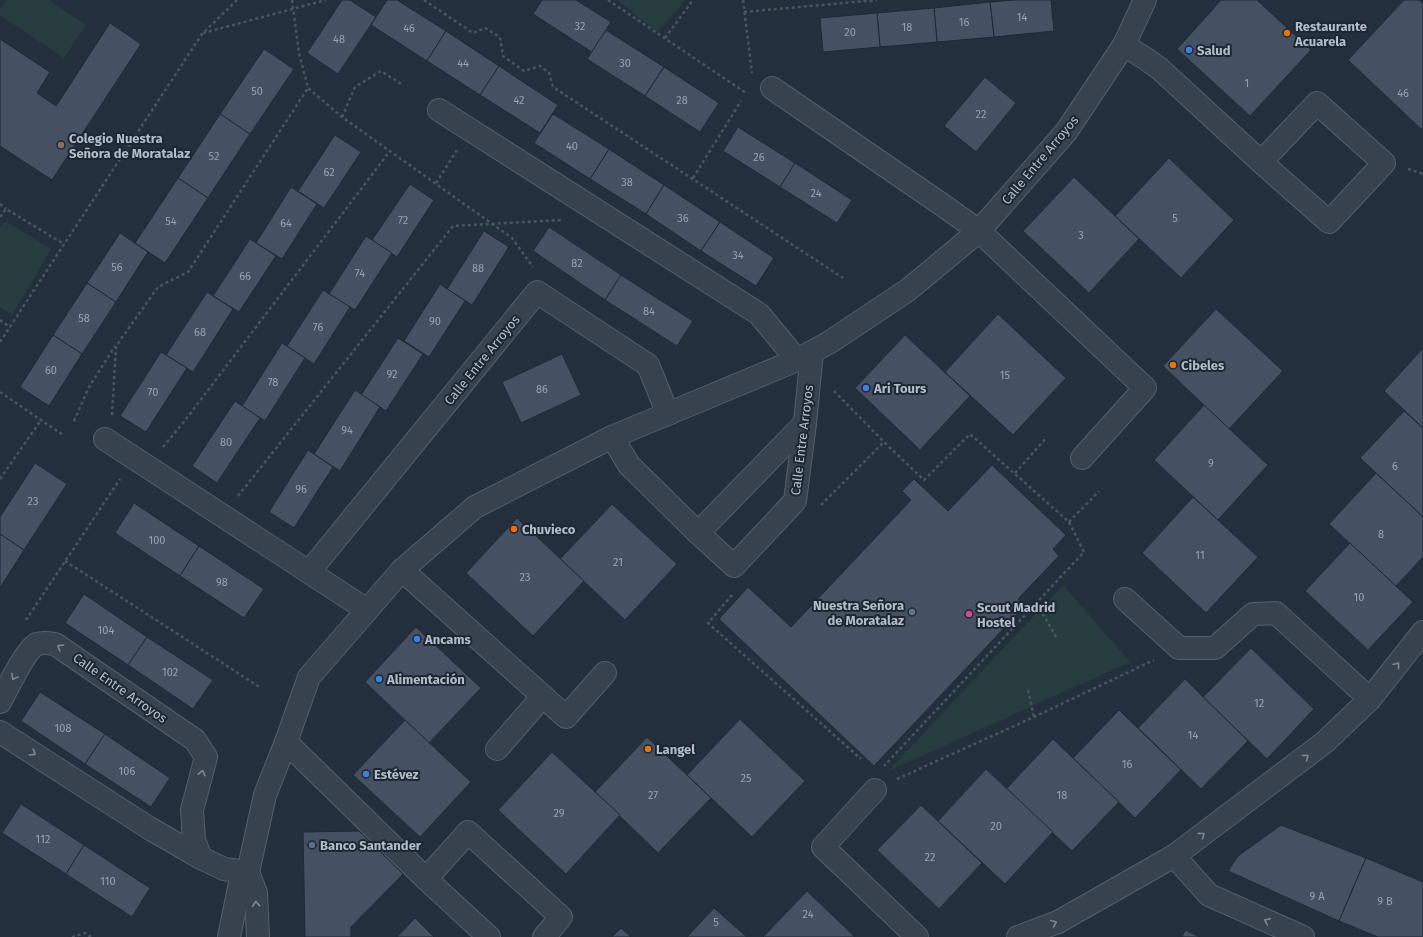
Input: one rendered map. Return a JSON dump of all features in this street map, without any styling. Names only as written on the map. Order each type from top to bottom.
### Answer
[{"type":"street","name":"Calle Entre Arroyos","points":[[229,937],[240,883],[248,872],[265,795],[309,677],[402,570],[475,507],[612,437],[805,356],[830,342],[908,290],[979,231],[1066,132],[1124,45],[1145,0]]},
{"type":"street","points":[[1124,45],[1160,69],[1261,162],[1329,222],[1384,163],[1317,102],[1261,162]]},
{"type":"street","points":[[772,88],[979,231],[1145,388],[1082,458]]},
{"type":"street","points":[[439,110],[759,314],[805,356]]},
{"type":"street","name":"Calle Entre Arroyos","points":[[309,572],[537,292],[648,365],[668,414]]},
{"type":"street","name":"Calle Entre Arroyos","points":[[612,437],[629,465],[734,566],[795,501],[805,423],[805,356]]},
{"type":"street","points":[[698,533],[805,423]]},
{"type":"street","points":[[105,439],[367,610]]},
{"type":"street","points":[[402,570],[566,717],[605,673]]},
{"type":"street","points":[[1125,599],[1179,648],[1215,648],[1253,614],[1276,613],[1370,699]]},
{"type":"street","points":[[1018,937],[1058,922],[1174,856],[1325,742],[1370,699],[1423,632]]},
{"type":"street","name":"Calle Entre Arroyos","points":[[0,702],[27,653],[35,645],[43,642],[55,644],[195,740],[206,757],[192,810],[194,840],[200,858]]},
{"type":"street","points":[[497,749],[543,696]]},
{"type":"street","points":[[0,732],[149,828],[200,858],[224,869],[248,872],[256,893],[258,937]]},
{"type":"street","points":[[286,742],[426,879],[489,937]]},
{"type":"street","points":[[875,790],[822,847],[918,937]]},
{"type":"street","points":[[149,828],[166,826],[180,821],[192,810]]},
{"type":"street","points":[[426,879],[468,832],[561,917],[544,937]]},
{"type":"street","points":[[1174,856],[1209,895],[1303,937]]},
{"type":"path","points":[[0,342],[202,34],[237,0]]},
{"type":"path","points":[[292,0],[299,53],[308,88],[342,117],[512,238],[533,268]]},
{"type":"path","points":[[202,34],[326,0]]},
{"type":"path","points":[[424,0],[473,33],[485,28],[500,37],[503,56],[524,71],[540,66],[549,73],[553,87],[843,278]]},
{"type":"path","points":[[608,0],[746,93]]},
{"type":"path","points":[[665,38],[693,0]]},
{"type":"path","points":[[743,0],[752,75]]},
{"type":"path","points":[[744,12],[877,0]]},
{"type":"path","points":[[342,117],[355,88],[381,71],[403,85]]},
{"type":"path","points":[[74,421],[89,387],[116,346],[158,287],[188,272],[308,88]]},
{"type":"path","points":[[692,178],[741,101]]},
{"type":"path","points":[[436,183],[458,148]]},
{"type":"path","points":[[161,449],[183,423],[390,151]]},
{"type":"path","points":[[0,204],[64,244]]},
{"type":"path","points":[[0,217],[6,209]]},
{"type":"path","points":[[236,498],[453,226],[563,220]]},
{"type":"path","points":[[0,320],[10,327]]},
{"type":"path","points":[[112,417],[116,346]]},
{"type":"path","points":[[830,386],[884,442],[924,480],[970,434],[1069,522],[1084,552],[882,768]]},
{"type":"path","points":[[0,392],[63,435]]},
{"type":"path","points":[[0,479],[41,420]]},
{"type":"path","points":[[1015,474],[1047,437]]},
{"type":"path","points":[[818,508],[884,442]]},
{"type":"path","points":[[26,620],[122,476]]},
{"type":"path","points":[[1069,522],[1099,490]]},
{"type":"path","points":[[65,561],[261,688]]},
{"type":"path","points":[[732,596],[708,623],[861,759]]},
{"type":"path","points":[[1037,604],[1057,639]]},
{"type":"path","points":[[895,781],[1179,648]]},
{"type":"path","points":[[1028,690],[1034,717]]},
{"type":"path","points":[[72,937],[86,933],[91,937]]},
{"type":"green space","points":[[6,0],[49,0],[86,25],[64,58],[0,15],[0,9]]},
{"type":"green space","points":[[617,0],[686,0],[657,32]]},
{"type":"green space","points":[[5,221],[51,249],[12,315],[0,307],[0,228]]},
{"type":"green space","points":[[1063,585],[1130,662],[888,771]]},
{"type":"building","points":[[342,0],[350,0],[376,17],[338,74],[307,53]]},
{"type":"building","points":[[387,0],[397,0],[446,31],[427,61],[371,25]]},
{"type":"building","points":[[542,0],[576,0],[611,22],[592,52],[533,14]]},
{"type":"building","points":[[1014,0],[1051,0],[1054,31],[994,37],[990,2]]},
{"type":"building","points":[[1221,0],[1257,0],[1311,50],[1250,116],[1177,49]]},
{"type":"building","points":[[1404,0],[1419,0],[1423,4],[1423,127],[1421,129],[1348,60]]},
{"type":"building","points":[[990,2],[994,37],[937,42],[934,8]]},
{"type":"building","points":[[934,8],[937,42],[880,47],[877,13]]},
{"type":"building","points":[[877,13],[880,47],[823,52],[820,18]]},
{"type":"building","name":"Colegio Nuestra Señora de Moratalaz","points":[[110,23],[141,44],[52,180],[0,146],[0,39],[50,72],[37,93],[56,106]]},
{"type":"building","points":[[606,30],[664,67],[645,96],[587,59]]},
{"type":"building","points":[[446,31],[499,66],[480,95],[427,61]]},
{"type":"building","points":[[264,49],[294,69],[250,134],[220,114]]},
{"type":"building","points":[[499,66],[558,105],[540,133],[480,95]]},
{"type":"building","points":[[664,67],[719,103],[700,132],[645,96]]},
{"type":"building","points":[[985,77],[1016,103],[976,152],[944,126]]},
{"type":"building","points":[[220,114],[250,134],[208,198],[178,178]]},
{"type":"building","points":[[553,114],[609,149],[590,179],[534,143]]},
{"type":"building","points":[[738,127],[795,163],[780,187],[723,151]]},
{"type":"building","points":[[335,135],[361,152],[324,208],[298,191]]},
{"type":"building","points":[[609,149],[664,185],[646,214],[590,179]]},
{"type":"building","points":[[1169,158],[1234,220],[1181,278],[1115,216]]},
{"type":"building","points":[[795,163],[852,200],[837,223],[780,187]]},
{"type":"building","points":[[1074,177],[1139,239],[1089,293],[1023,231]]},
{"type":"building","points":[[178,178],[208,198],[165,263],[135,243]]},
{"type":"building","points":[[410,184],[434,200],[397,257],[372,240]]},
{"type":"building","points":[[664,185],[720,222],[701,251],[646,214]]},
{"type":"building","points":[[291,187],[317,204],[282,259],[256,243]]},
{"type":"building","points":[[720,222],[774,258],[756,286],[701,251]]},
{"type":"building","points":[[549,227],[621,275],[605,300],[533,251]]},
{"type":"building","points":[[484,231],[509,247],[472,305],[447,289]]},
{"type":"building","points":[[120,233],[148,252],[116,302],[87,283]]},
{"type":"building","points":[[366,236],[392,253],[355,310],[329,294]]},
{"type":"building","points":[[250,239],[276,256],[239,312],[213,296]]},
{"type":"building","points":[[621,275],[693,321],[677,346],[605,300]]},
{"type":"building","points":[[87,283],[116,302],[82,354],[53,335]]},
{"type":"building","points":[[440,284],[465,301],[429,357],[404,341]]},
{"type":"building","points":[[323,290],[350,307],[314,364],[287,346]]},
{"type":"building","points":[[207,292],[233,309],[193,372],[166,355]]},
{"type":"building","points":[[1216,309],[1283,371],[1229,429],[1163,366]]},
{"type":"building","points":[[998,314],[1066,378],[1013,435],[945,372]]},
{"type":"building","points":[[53,335],[82,354],[49,406],[20,387]]},
{"type":"building","points":[[905,335],[970,396],[920,450],[855,388]]},
{"type":"building","points":[[398,338],[423,354],[386,411],[361,395]]},
{"type":"building","points":[[282,343],[305,358],[265,421],[242,406]]},
{"type":"building","points":[[1423,348],[1423,428],[1384,391]]},
{"type":"building","points":[[161,352],[187,368],[146,432],[120,416]]},
{"type":"building","points":[[562,354],[581,395],[521,423],[502,382]]},
{"type":"building","points":[[355,390],[380,407],[340,471],[314,454]]},
{"type":"building","points":[[235,401],[260,418],[217,483],[192,466]]},
{"type":"building","points":[[1204,405],[1268,465],[1218,520],[1154,460]]},
{"type":"building","points":[[1404,411],[1423,428],[1423,517],[1360,458]]},
{"type":"building","points":[[308,450],[333,467],[294,528],[269,512]]},
{"type":"building","points":[[35,463],[67,484],[24,550],[0,534],[0,517]]},
{"type":"building","name":"Nuestra Señora de Moratalaz","points":[[992,465],[1066,535],[1053,549],[1059,556],[1018,599],[1025,606],[874,766],[719,619],[748,587],[791,627],[911,500],[902,491],[914,479],[948,511]]},
{"type":"building","points":[[1376,473],[1423,517],[1423,557],[1396,586],[1329,524]]},
{"type":"building","points":[[1193,497],[1258,557],[1206,613],[1142,553]]},
{"type":"building","points":[[134,503],[199,546],[180,576],[115,533]]},
{"type":"building","points":[[612,504],[677,564],[625,620],[560,559]]},
{"type":"building","points":[[517,518],[584,581],[533,636],[466,573]]},
{"type":"building","points":[[0,534],[24,550],[0,588]]},
{"type":"building","points":[[1350,543],[1413,602],[1368,650],[1305,591]]},
{"type":"building","points":[[199,546],[264,589],[244,618],[180,576]]},
{"type":"building","points":[[84,594],[147,637],[128,665],[65,623]]},
{"type":"building","points":[[416,627],[481,688],[429,743],[365,682]]},
{"type":"building","points":[[147,637],[213,680],[193,709],[128,665]]},
{"type":"building","points":[[1251,648],[1314,709],[1267,759],[1203,697]]},
{"type":"building","points":[[1185,679],[1248,741],[1201,789],[1138,728]]},
{"type":"building","points":[[40,692],[105,734],[85,764],[21,721]]},
{"type":"building","points":[[1119,710],[1181,770],[1135,818],[1073,758]]},
{"type":"building","points":[[740,719],[805,781],[752,837],[687,775]]},
{"type":"building","points":[[405,720],[471,782],[420,837],[353,775]]},
{"type":"building","points":[[105,734],[170,778],[151,807],[85,764]]},
{"type":"building","points":[[647,737],[711,798],[658,853],[595,792]]},
{"type":"building","points":[[1053,739],[1119,802],[1072,851],[1006,789]]},
{"type":"building","points":[[552,752],[620,815],[566,874],[498,810]]},
{"type":"building","points":[[986,769],[1053,832],[1005,884],[938,821]]},
{"type":"building","points":[[21,804],[84,845],[66,874],[2,833]]},
{"type":"building","points":[[921,805],[982,863],[939,909],[877,850]]},
{"type":"building","points":[[1281,825],[1366,858],[1339,921],[1228,871],[1238,856]]},
{"type":"building","points":[[359,831],[403,874],[351,927],[351,937],[305,937],[303,832]]},
{"type":"building","points":[[84,845],[150,888],[132,917],[66,874]]},
{"type":"building","points":[[1366,858],[1423,882],[1423,937],[1378,937],[1339,921]]},
{"type":"building","points":[[807,891],[855,937],[763,937]]},
{"type":"building","points":[[714,908],[747,937],[687,937]]},
{"type":"building","points":[[415,918],[434,937],[397,937]]},
{"type":"building","points":[[621,928],[631,937],[612,937]]},
{"type":"building","points":[[1185,930],[1200,937],[1182,937]]},
{"type":"place","name":"Restaurante Acuarela","points":[[1287,33]]},
{"type":"place","name":"Salud","points":[[1189,50]]},
{"type":"place","name":"Colegio Nuestra Señora de Moratalaz","points":[[61,145]]},
{"type":"place","name":"Cibeles","points":[[1173,365]]},
{"type":"place","name":"Ari Tours","points":[[866,388]]},
{"type":"place","name":"Chuvieco","points":[[514,529]]},
{"type":"place","name":"Nuestra Señora de Moratalaz","points":[[912,612]]},
{"type":"place","name":"Scout Madrid Hostel","points":[[969,614]]},
{"type":"place","name":"Ancams","points":[[417,639]]},
{"type":"place","name":"Alimentación","points":[[379,679]]},
{"type":"place","name":"Langel","points":[[648,749]]},
{"type":"place","name":"Estévez","points":[[366,774]]},
{"type":"place","name":"Banco Santander","points":[[312,845]]}]
